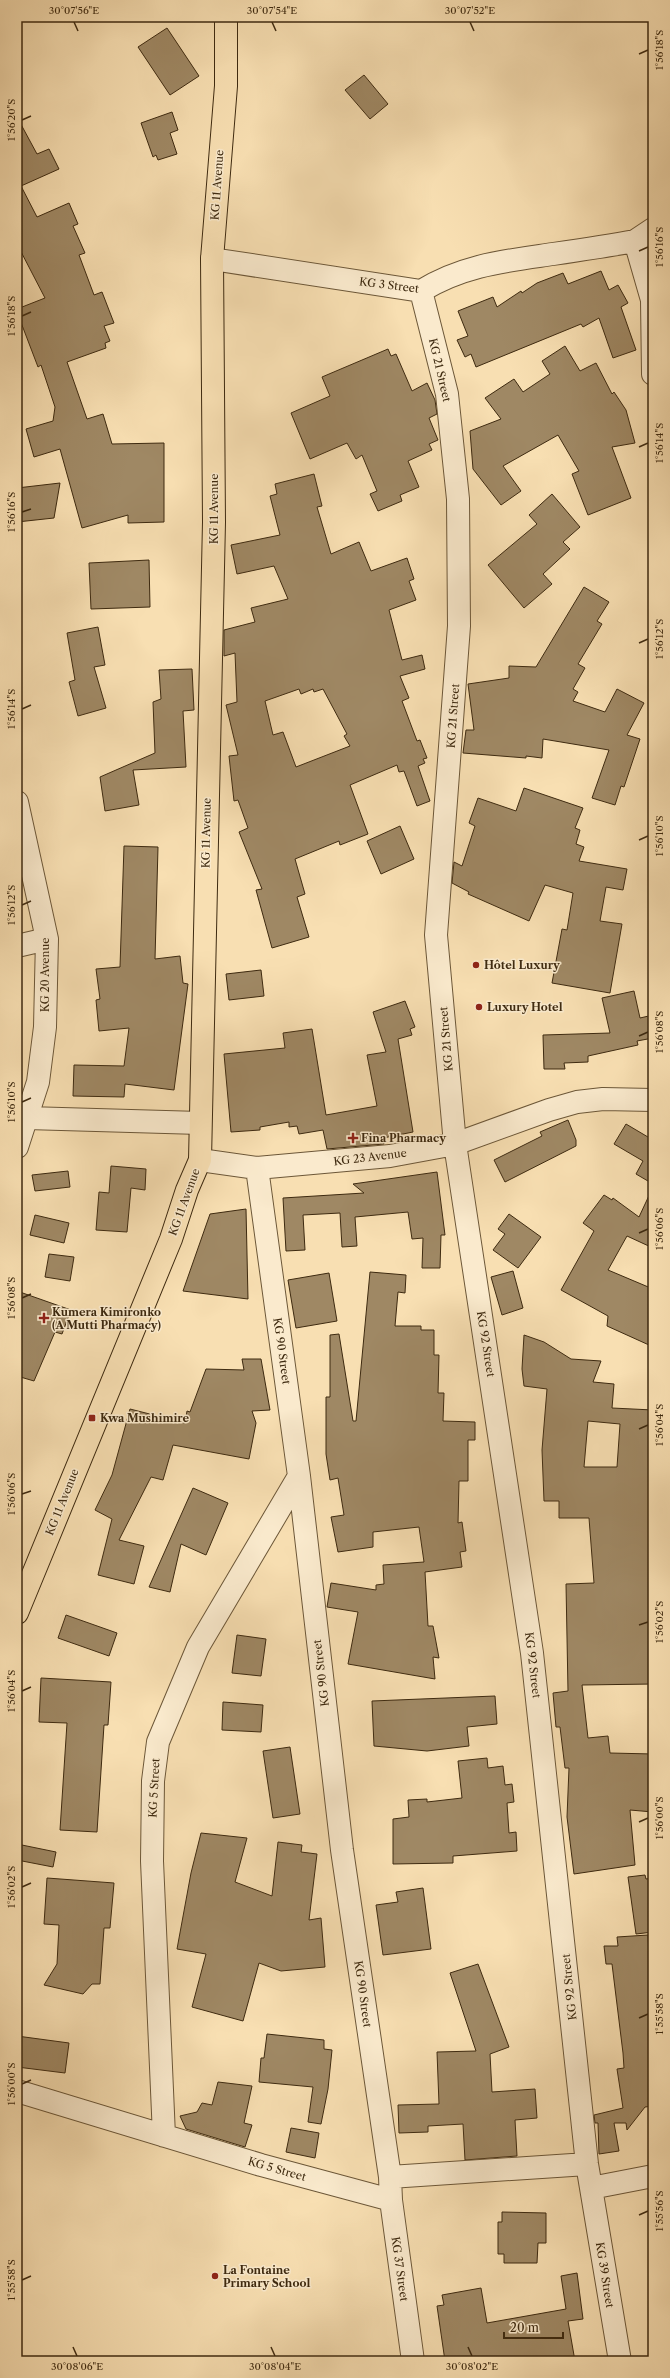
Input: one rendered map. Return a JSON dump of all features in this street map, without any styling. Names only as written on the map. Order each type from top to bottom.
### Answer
[{"type":"main road","name":"KG 11 Avenue","points":[[17,1613],[171,1239],[187,1190],[200,1160],[214,522],[212,259],[226,86],[226,17]]},
{"type":"street","name":"KG 3 Street","points":[[212,259],[421,291],[442,278],[484,265],[635,241],[653,229]]},
{"type":"street","points":[[635,241],[652,300],[653,374]]},
{"type":"street","name":"KG 21 Street","points":[[421,291],[447,394],[458,500],[459,626],[436,936],[455,1144]]},
{"type":"street","name":"KG 20 Avenue","points":[[17,802],[47,939],[45,1027],[38,1082],[17,1147]]},
{"type":"street","points":[[17,946],[47,939]]},
{"type":"street","name":"KG 23 Avenue","points":[[200,1160],[257,1168],[390,1156],[455,1144],[549,1110],[577,1102],[603,1100],[653,1100]]},
{"type":"street","points":[[27,1118],[200,1123]]},
{"type":"street","name":"KG 92 Street","points":[[455,1144],[532,1653],[587,2164],[591,2188]]},
{"type":"street","name":"KG 90 Street","points":[[257,1168],[299,1476],[342,1850],[390,2178]]},
{"type":"street","name":"KG 5 Street","points":[[164,2136],[152,1861],[153,1781],[158,1742],[198,1647],[299,1476]]},
{"type":"street","name":"KG 5 Street","points":[[17,2091],[261,2165],[391,2200]]},
{"type":"street","points":[[390,2178],[587,2164]]},
{"type":"street","points":[[591,2188],[653,2176]]},
{"type":"street","name":"KG 37 Street","points":[[390,2178],[391,2200],[413,2361]]},
{"type":"street","name":"KG 39 Street","points":[[591,2188],[620,2361]]},
{"type":"building","points":[[167,28],[199,76],[170,95],[138,47]]},
{"type":"building","points":[[364,75],[388,104],[370,119],[345,90]]},
{"type":"building","points":[[172,112],[178,130],[170,133],[177,154],[158,160],[156,155],[153,157],[141,123]]},
{"type":"building","points":[[17,117],[37,154],[49,149],[59,169],[21,186],[37,217],[69,203],[78,224],[73,226],[85,253],[79,255],[94,295],[102,292],[114,323],[104,326],[110,341],[105,343],[106,348],[67,362],[87,419],[103,414],[112,444],[164,443],[164,522],[128,523],[128,515],[82,528],[60,449],[34,457],[26,429],[53,421],[55,407],[41,365],[38,367],[17,312],[17,309],[45,298],[17,244]]},
{"type":"building","points":[[601,271],[609,290],[618,285],[628,303],[621,307],[636,350],[613,358],[599,318],[583,327],[581,324],[476,367],[471,354],[465,357],[457,340],[468,336],[458,311],[493,297],[497,307],[521,291],[522,293],[537,283],[563,273],[568,284]]},
{"type":"building","points":[[565,346],[580,371],[596,363],[612,394],[614,392],[626,410],[635,443],[612,447],[631,498],[588,515],[572,474],[579,471],[558,435],[503,466],[521,491],[501,505],[473,469],[470,431],[501,419],[485,398],[514,379],[523,392],[550,374],[542,361]]},
{"type":"building","points":[[388,349],[391,356],[396,354],[412,391],[427,383],[435,400],[437,414],[429,418],[438,440],[429,444],[432,450],[408,461],[419,487],[400,495],[402,501],[378,511],[370,494],[377,491],[362,455],[356,459],[347,443],[310,459],[291,413],[330,396],[322,377]]},
{"type":"building","points":[[314,474],[322,506],[317,507],[331,554],[359,542],[371,571],[407,558],[414,579],[409,581],[416,600],[389,610],[402,660],[422,655],[425,669],[400,676],[409,698],[402,701],[417,741],[420,740],[427,758],[423,759],[425,763],[418,766],[430,801],[417,806],[404,771],[399,772],[397,765],[350,785],[368,834],[340,845],[339,841],[295,859],[305,894],[297,897],[309,937],[272,948],[256,890],[262,889],[239,832],[248,828],[238,800],[234,801],[229,756],[238,755],[226,705],[237,702],[235,653],[224,656],[224,630],[255,622],[251,608],[288,599],[274,566],[237,574],[231,545],[280,535],[270,496],[277,494],[275,484]],"holes":[[[299,689],[301,694],[313,689],[314,692],[323,689],[347,734],[344,736],[350,746],[296,767],[283,732],[273,735],[265,701]]]},
{"type":"building","points":[[60,483],[54,518],[17,522],[17,488]]},
{"type":"building","points":[[552,494],[580,527],[563,542],[570,549],[543,574],[552,584],[524,608],[488,565],[537,524],[529,515]]},
{"type":"building","points":[[149,560],[150,607],[91,609],[89,563]]},
{"type":"building","points":[[584,587],[609,602],[597,621],[602,624],[578,664],[585,668],[573,689],[578,692],[573,701],[605,712],[617,689],[644,703],[627,735],[640,739],[624,787],[621,786],[615,805],[592,798],[609,750],[543,739],[542,758],[463,753],[466,730],[474,730],[468,684],[509,678],[509,666],[536,667]]},
{"type":"building","points":[[98,627],[105,665],[94,667],[106,708],[78,716],[69,682],[75,680],[67,633]]},
{"type":"building","points":[[192,669],[194,710],[183,711],[186,767],[133,770],[139,805],[105,811],[100,777],[155,753],[153,702],[161,699],[159,670]]},
{"type":"building","points":[[524,788],[583,808],[575,828],[580,830],[576,844],[584,847],[579,861],[627,869],[623,890],[606,887],[600,921],[622,924],[610,993],[552,983],[562,929],[567,930],[573,893],[545,885],[529,921],[468,894],[469,892],[452,883],[454,862],[462,866],[475,826],[469,823],[478,798],[516,811]]},
{"type":"building","points":[[400,826],[414,859],[381,874],[367,841]]},
{"type":"building","points":[[124,846],[158,847],[155,959],[180,956],[183,983],[188,984],[174,1090],[125,1084],[124,1097],[73,1096],[74,1065],[124,1066],[129,1028],[99,1031],[96,1000],[100,999],[96,969],[120,967]]},
{"type":"building","points":[[261,970],[264,996],[229,1000],[226,974]]},
{"type":"building","points":[[634,991],[640,1018],[653,1015],[653,1038],[637,1041],[638,1045],[588,1056],[588,1062],[564,1063],[565,1069],[544,1069],[543,1035],[610,1033],[602,998]]},
{"type":"building","points":[[405,1001],[415,1027],[410,1029],[412,1035],[398,1039],[413,1132],[383,1138],[384,1144],[327,1149],[323,1130],[299,1134],[297,1126],[289,1127],[289,1122],[260,1127],[260,1130],[231,1132],[224,1054],[285,1048],[283,1033],[312,1029],[326,1115],[377,1106],[367,1055],[386,1052],[373,1012]]},
{"type":"building","points":[[568,1120],[576,1140],[576,1146],[505,1182],[494,1160],[542,1136],[540,1132]]},
{"type":"building","points":[[626,1124],[653,1140],[653,1184],[636,1174],[643,1161],[614,1144]]},
{"type":"building","points":[[111,1166],[146,1169],[145,1190],[131,1188],[127,1232],[96,1230],[99,1192],[109,1193]]},
{"type":"building","points":[[68,1171],[70,1187],[35,1191],[32,1175]]},
{"type":"building","points":[[437,1172],[445,1235],[441,1235],[440,1268],[422,1268],[423,1238],[412,1239],[408,1212],[355,1217],[357,1246],[342,1247],[340,1213],[303,1215],[305,1250],[286,1251],[283,1198],[364,1193],[353,1184]]},
{"type":"building","points":[[653,1187],[653,1248],[627,1236],[608,1270],[653,1289],[653,1336],[649,1345],[607,1326],[608,1316],[561,1290],[594,1231],[583,1223],[604,1195],[612,1200],[613,1198],[639,1217]]},
{"type":"building","points":[[246,1209],[248,1299],[183,1291],[210,1214]]},
{"type":"building","points":[[509,1214],[541,1237],[518,1268],[493,1250],[505,1234],[498,1229]]},
{"type":"building","points":[[35,1215],[69,1223],[64,1243],[30,1235]]},
{"type":"building","points":[[49,1254],[74,1257],[70,1281],[45,1277]]},
{"type":"building","points":[[513,1271],[523,1308],[502,1315],[491,1277]]},
{"type":"building","points":[[370,1272],[406,1275],[405,1293],[398,1292],[395,1326],[421,1326],[421,1330],[434,1330],[434,1355],[439,1355],[438,1393],[444,1393],[443,1421],[475,1422],[475,1440],[468,1440],[468,1481],[459,1481],[458,1523],[462,1522],[466,1551],[460,1552],[462,1567],[425,1572],[428,1626],[433,1626],[439,1658],[433,1657],[435,1679],[348,1664],[358,1612],[327,1607],[331,1583],[376,1590],[376,1585],[384,1584],[383,1565],[424,1562],[419,1527],[373,1532],[373,1547],[338,1552],[331,1517],[344,1515],[338,1478],[330,1480],[326,1454],[326,1397],[330,1397],[330,1335],[339,1334],[353,1421],[356,1421]]},
{"type":"building","points":[[329,1273],[337,1321],[296,1328],[288,1280]]},
{"type":"building","points":[[17,1291],[71,1310],[62,1334],[55,1332],[34,1381],[17,1376]]},
{"type":"building","points":[[524,1335],[544,1342],[571,1359],[601,1361],[593,1382],[614,1384],[612,1408],[653,1410],[653,1684],[582,1685],[588,1738],[608,1736],[610,1753],[653,1754],[653,1812],[630,1810],[635,1865],[574,1874],[567,1817],[569,1768],[565,1768],[560,1727],[556,1727],[553,1693],[568,1691],[566,1584],[594,1583],[589,1518],[559,1518],[559,1501],[544,1501],[542,1450],[547,1389],[524,1386],[522,1369]],"holes":[[[588,1421],[620,1424],[617,1467],[584,1467]]]},
{"type":"building","points":[[242,1359],[261,1359],[270,1410],[252,1411],[256,1423],[249,1459],[173,1445],[163,1480],[151,1477],[119,1540],[144,1546],[134,1584],[98,1575],[112,1519],[95,1510],[112,1475],[130,1409],[185,1423],[187,1411],[190,1412],[206,1369],[244,1370]]},
{"type":"building","points":[[193,1488],[228,1503],[206,1555],[181,1544],[170,1592],[149,1587]]},
{"type":"building","points":[[66,1615],[117,1633],[109,1656],[58,1638]]},
{"type":"building","points":[[237,1635],[266,1639],[261,1676],[232,1673]]},
{"type":"building","points":[[41,1678],[111,1682],[108,1725],[104,1725],[97,1832],[60,1830],[67,1723],[39,1722]]},
{"type":"building","points":[[495,1696],[497,1724],[467,1727],[469,1746],[427,1751],[374,1746],[372,1701]]},
{"type":"building","points":[[223,1702],[263,1705],[261,1732],[222,1730]]},
{"type":"building","points":[[290,1747],[300,1814],[273,1818],[263,1751]]},
{"type":"building","points":[[487,1758],[488,1768],[503,1766],[505,1785],[512,1784],[514,1802],[507,1803],[509,1833],[516,1832],[517,1851],[453,1856],[453,1863],[393,1864],[393,1819],[409,1817],[408,1800],[427,1799],[427,1802],[462,1798],[458,1761]]},
{"type":"building","points":[[201,1833],[247,1838],[235,1882],[272,1896],[278,1842],[302,1845],[301,1852],[317,1854],[309,1920],[321,1918],[325,1967],[281,1971],[259,1963],[243,2021],[192,2007],[206,1954],[177,1949],[191,1873]]},
{"type":"building","points":[[17,1844],[56,1852],[53,1867],[17,1860]]},
{"type":"building","points":[[645,1875],[646,1879],[653,1878],[653,1932],[636,1934],[628,1877]]},
{"type":"building","points":[[47,1878],[114,1883],[110,1928],[104,1928],[100,1984],[92,1984],[83,1994],[44,1985],[57,1964],[59,1925],[44,1924]]},
{"type":"building","points":[[423,1888],[431,1949],[383,1955],[376,1905],[398,1902],[396,1892]]},
{"type":"building","points":[[648,1935],[650,1970],[653,1970],[653,2106],[645,2107],[627,2130],[626,2123],[614,2123],[619,2151],[599,2154],[598,2123],[595,2123],[594,2115],[623,2108],[617,2069],[624,2068],[612,1964],[606,1964],[604,1946],[618,1946],[617,1937]]},
{"type":"building","points":[[478,1964],[509,2047],[490,2054],[492,2092],[535,2089],[537,2118],[515,2120],[517,2156],[465,2160],[463,2124],[428,2126],[428,2132],[399,2133],[398,2105],[439,2104],[437,2052],[476,2051],[450,1973]]},
{"type":"building","points":[[267,2034],[324,2040],[324,2049],[332,2050],[328,2089],[321,2124],[308,2122],[313,2087],[259,2082],[261,2058],[264,2058]]},
{"type":"building","points":[[17,2036],[69,2043],[65,2073],[17,2067]]},
{"type":"building","points":[[218,2082],[252,2086],[244,2123],[252,2125],[245,2147],[186,2129],[180,2116],[197,2112],[202,2103],[212,2105]]},
{"type":"building","points":[[291,2128],[319,2133],[315,2158],[286,2152]]},
{"type":"building","points":[[502,2212],[546,2213],[546,2243],[538,2243],[537,2263],[504,2263],[504,2254],[498,2254],[498,2222],[502,2222]]},
{"type":"building","points":[[577,2273],[583,2319],[568,2321],[575,2361],[445,2361],[437,2306],[444,2305],[442,2295],[481,2288],[487,2323],[566,2309],[561,2276]]},
{"type":"place","name":"Hôtel Luxury","points":[[476,965]]},
{"type":"place","name":"Luxury Hotel","points":[[479,1007]]},
{"type":"place","name":"Fina Pharmacy","points":[[353,1138]]},
{"type":"place","name":"Kumera Kimironko (A Mutti Pharmacy)","points":[[44,1318]]},
{"type":"place","name":"Kwa Mushimire","points":[[92,1418]]},
{"type":"place","name":"La Fontaine Primary School","points":[[215,2276]]}]
